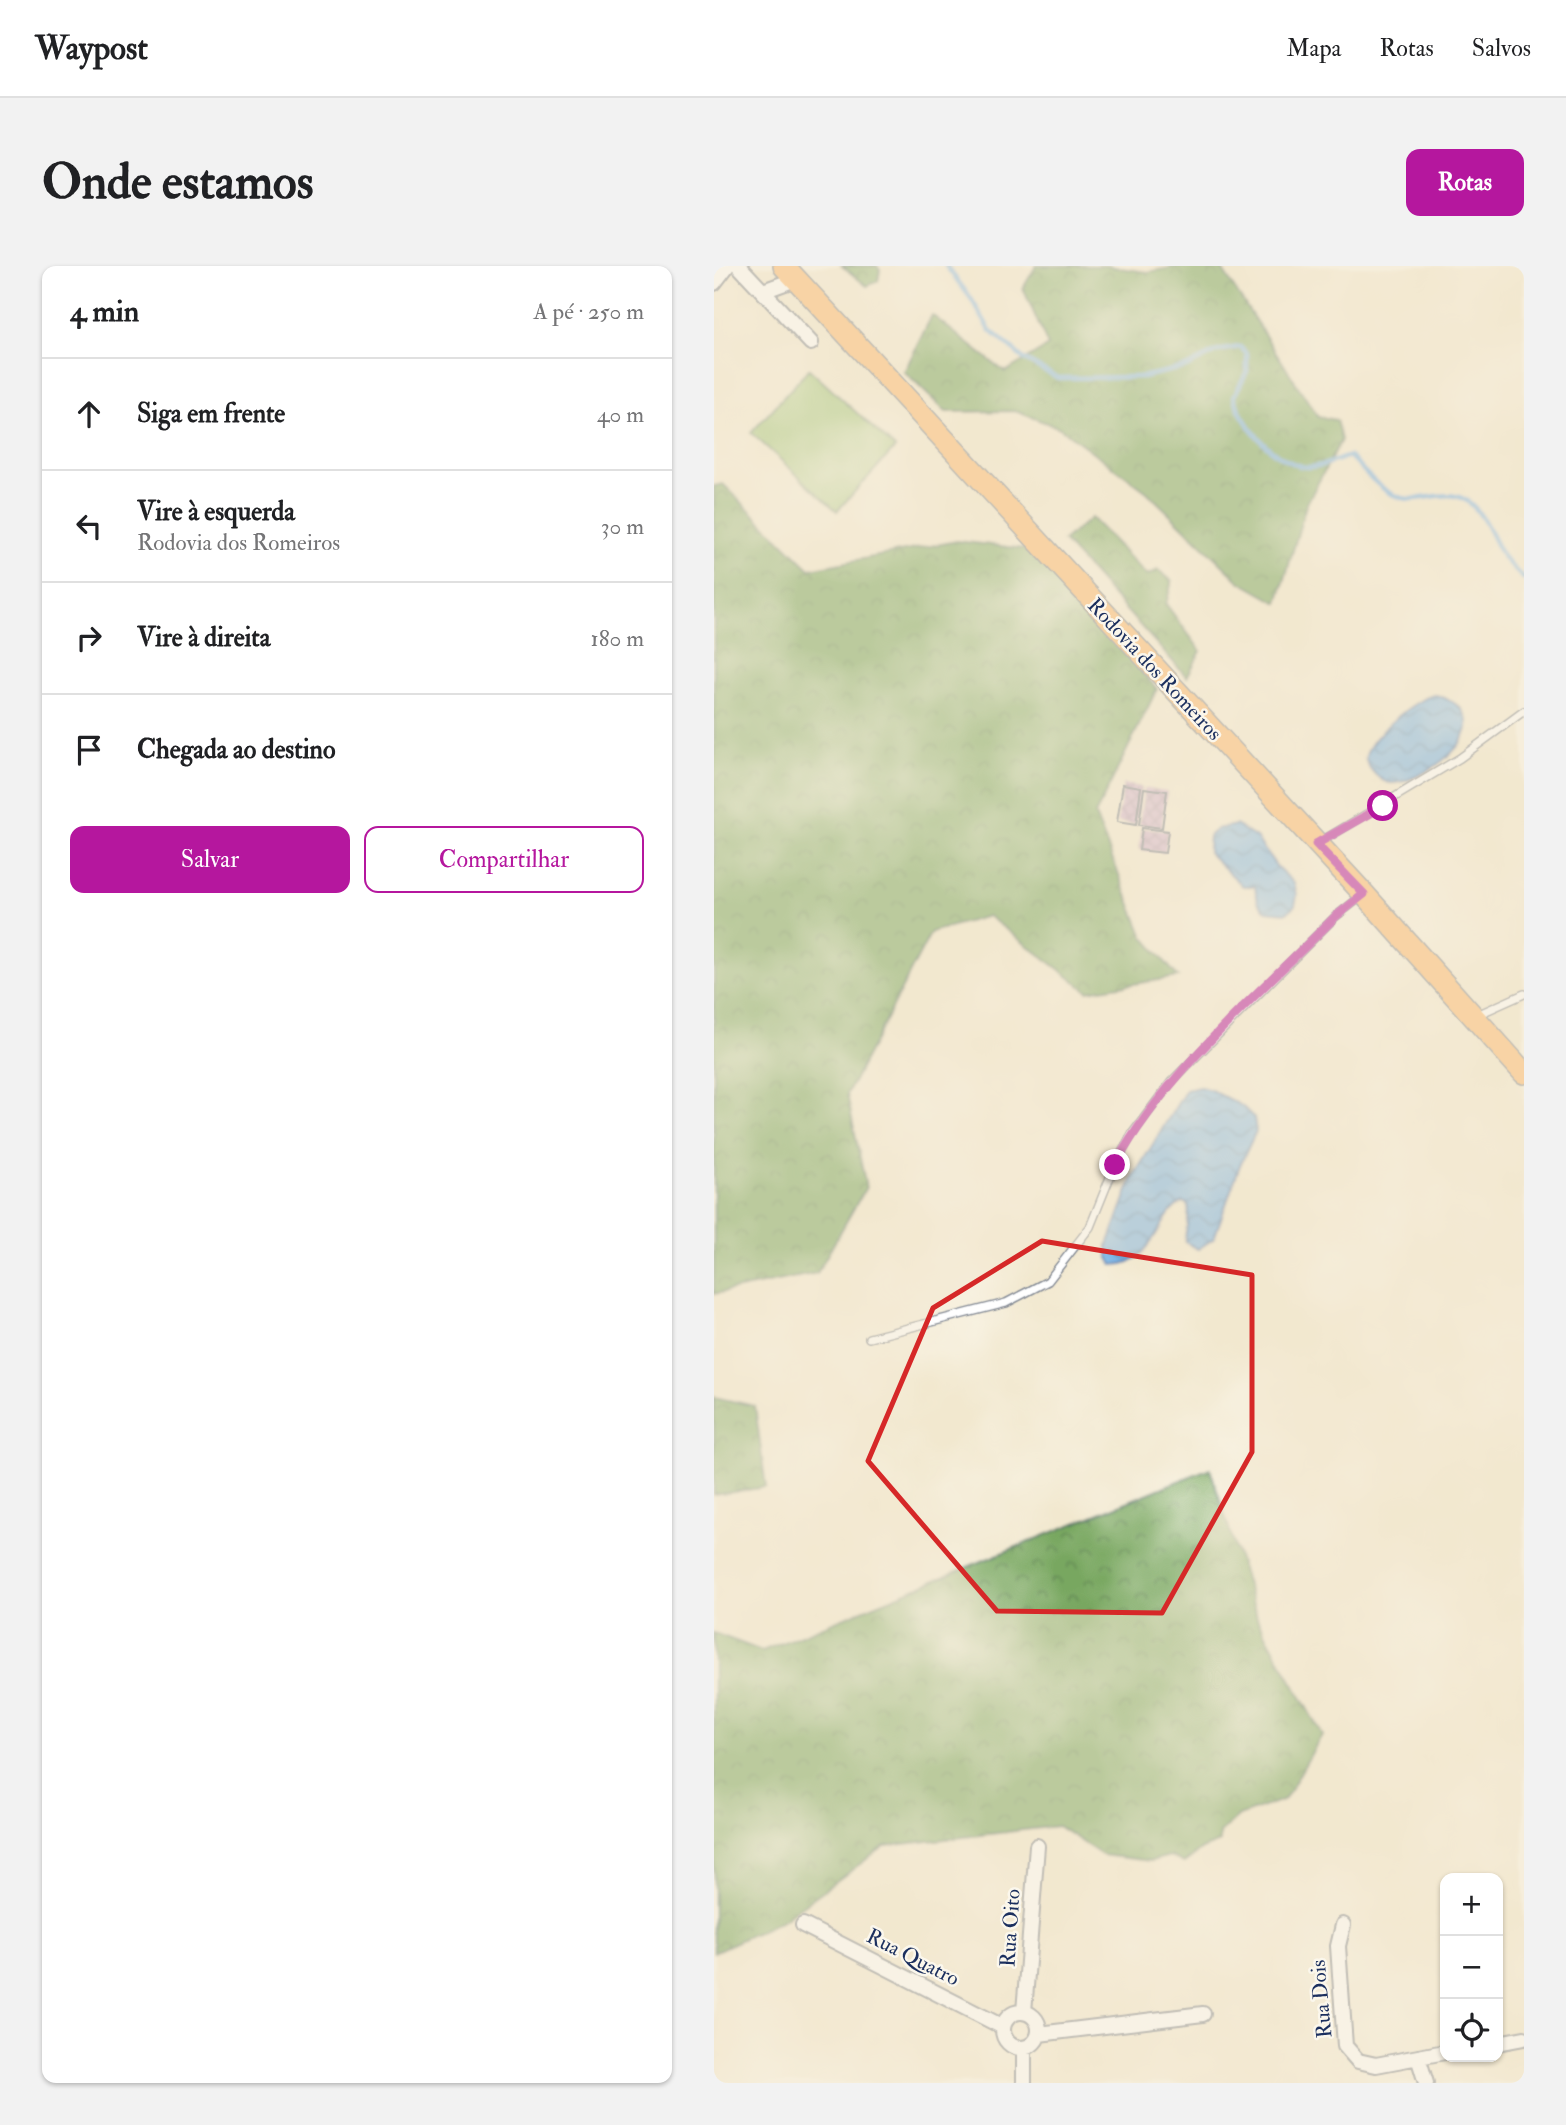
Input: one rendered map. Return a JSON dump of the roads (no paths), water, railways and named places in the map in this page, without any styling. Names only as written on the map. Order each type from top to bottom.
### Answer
[{"type":"main road","name":"Rodovia dos Romeiros","points":[[790,272],[1364,894],[1524,1073]]},
{"type":"street","points":[[714,283],[727,266]]},
{"type":"street","points":[[738,266],[811,343]]},
{"type":"street","points":[[763,291],[790,272]]},
{"type":"street","name":"Rua Oito","points":[[1024,2012],[1037,1846]]},
{"type":"street","name":"Rua Quatro","points":[[803,1925],[1003,2027]]},
{"type":"street","name":"Rua Dois","points":[[1343,1925],[1338,1946],[1345,2046],[1358,2061],[1376,2065],[1440,2053]]},
{"type":"street","points":[[1024,2049],[1008,2043],[1003,2027],[1013,2014],[1024,2012],[1034,2018],[1040,2034]]},
{"type":"street","points":[[1024,2049],[1034,2043],[1040,2034],[1203,2014]]},
{"type":"street","points":[[1503,2042],[1524,2038]]},
{"type":"street","points":[[1024,2049],[1024,2083]]},
{"type":"street","points":[[1418,2057],[1426,2083]]},
{"type":"lane","points":[[1316,844],[1460,758],[1524,711]]},
{"type":"lane","points":[[869,1338],[1006,1303],[1048,1281],[1090,1227],[1115,1165],[1132,1134],[1171,1082],[1335,917],[1364,894]]},
{"type":"lane","points":[[1473,1017],[1524,994]]},
{"type":"water","points":[[1436,695],[1459,707],[1467,722],[1463,738],[1451,753],[1433,767],[1397,782],[1384,781],[1367,763],[1369,748],[1395,719],[1418,702]]},
{"type":"water","points":[[1236,825],[1256,838],[1277,867],[1294,883],[1297,895],[1295,905],[1287,913],[1266,911],[1258,901],[1255,886],[1243,886],[1208,852],[1209,836],[1217,829]]},
{"type":"water","points":[[1200,1087],[1242,1106],[1254,1118],[1256,1131],[1240,1165],[1214,1238],[1198,1249],[1185,1242],[1189,1208],[1188,1204],[1183,1202],[1167,1216],[1147,1248],[1138,1257],[1127,1263],[1113,1265],[1108,1256],[1108,1245],[1133,1177],[1186,1090]]},
{"type":"waterway","points":[[946,266],[970,297],[990,330],[1025,360],[1058,378],[1142,377],[1186,367],[1218,351],[1240,347],[1247,354],[1247,371],[1234,396],[1250,428],[1268,447],[1289,462],[1306,467],[1349,456],[1376,483],[1400,497],[1417,499],[1448,495],[1463,499],[1476,510],[1502,555],[1524,579]]}]
